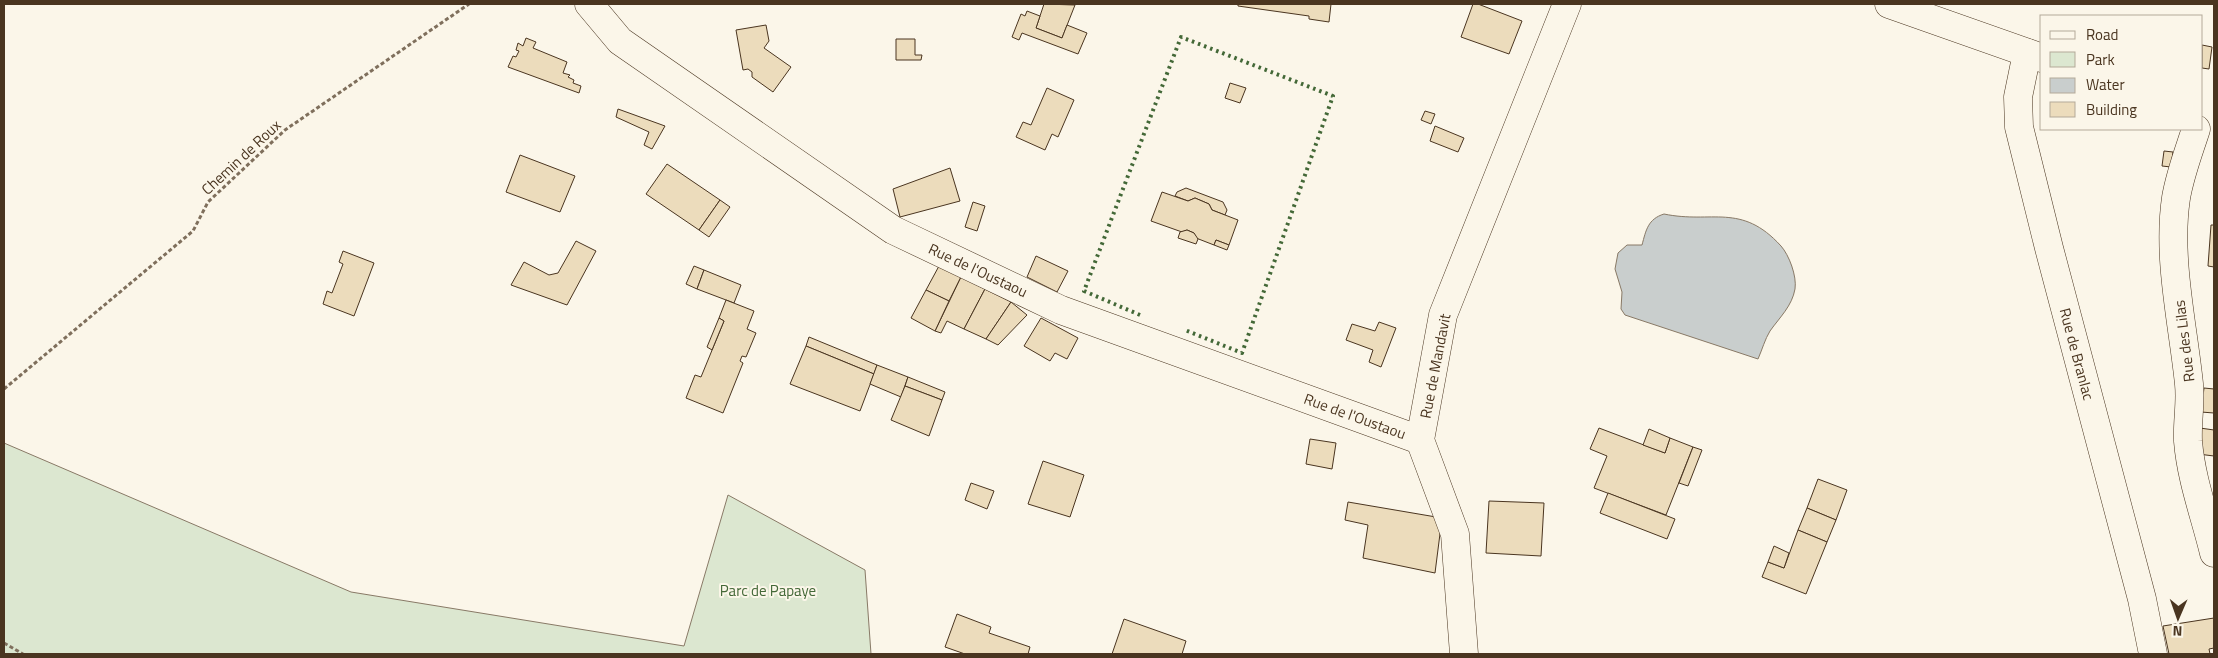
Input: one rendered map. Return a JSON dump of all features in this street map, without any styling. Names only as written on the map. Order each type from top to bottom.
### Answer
[{"type":"street","name":"Rue de l'Oustaou","points":[[589,4],[620,41],[893,230],[1061,310],[1420,440]]},
{"type":"street","name":"Rue de Mandavit","points":[[1464,654],[1455,534],[1420,440],[1443,315],[1567,4]]},
{"type":"street","points":[[1889,4],[2035,56]]},
{"type":"street","name":"Rue de Branlac","points":[[2035,56],[2018,97],[2019,126],[2048,248],[2142,599],[2153,654]]},
{"type":"street","name":"Rue des Lilas","points":[[2196,130],[2176,198],[2174,218],[2175,259],[2190,385],[2188,440],[2191,466],[2214,552]]},
{"type":"path","name":"Chemin de Roux","points":[[4,389],[194,231],[208,202],[285,130],[469,4]]},
{"type":"path","points":[[4,643],[24,654]]},
{"type":"green space","name":"Parc de Papaye","points":[[4,443],[351,592],[684,646],[728,495],[865,570],[871,654],[4,654]]},
{"type":"water","points":[[1664,214],[1739,219],[1753,224],[1766,232],[1784,250],[1794,272],[1795,289],[1782,316],[1768,334],[1758,359],[1625,315],[1621,309],[1622,292],[1615,269],[1618,253],[1627,245],[1642,245],[1646,230],[1651,222]]},
{"type":"building","points":[[1044,4],[1075,5],[1062,38],[1036,28]]},
{"type":"building","points":[[1238,4],[1331,4],[1329,22],[1309,19],[1309,16],[1238,6]]},
{"type":"building","points":[[1473,4],[1478,4],[1522,21],[1509,54],[1461,37]]},
{"type":"building","points":[[1027,11],[1040,16],[1036,28],[1062,38],[1067,25],[1087,33],[1078,54],[1022,33],[1019,40],[1012,37],[1021,14],[1025,16]]},
{"type":"building","points":[[766,25],[769,41],[764,48],[791,67],[773,92],[752,77],[752,72],[748,69],[743,70],[736,30]]},
{"type":"building","points":[[526,38],[536,42],[533,48],[567,62],[563,73],[570,75],[568,77],[574,80],[573,83],[581,86],[579,93],[508,67],[513,56],[516,57],[519,51],[516,50],[518,43],[523,46]]},
{"type":"building","points":[[896,39],[915,39],[915,55],[922,55],[921,60],[896,60]]},
{"type":"building","points":[[2203,45],[2212,47],[2209,69],[2203,68]]},
{"type":"building","points":[[1230,83],[1246,88],[1240,103],[1225,98]]},
{"type":"building","points":[[1047,88],[1074,100],[1058,137],[1052,134],[1045,150],[1016,137],[1023,122],[1031,125]]},
{"type":"building","points":[[618,109],[665,126],[652,149],[644,145],[649,132],[616,117]]},
{"type":"building","points":[[1425,111],[1435,114],[1431,124],[1421,120]]},
{"type":"building","points":[[1435,126],[1464,138],[1458,152],[1430,141]]},
{"type":"building","points":[[2164,151],[2173,152],[2171,167],[2162,166]]},
{"type":"building","points":[[520,155],[575,176],[560,212],[506,192]]},
{"type":"building","points":[[667,164],[720,200],[699,230],[646,194]]},
{"type":"building","points":[[950,168],[960,201],[900,217],[893,189]]},
{"type":"building","points":[[1186,188],[1223,202],[1227,210],[1225,215],[1212,210],[1209,204],[1195,198],[1188,201],[1175,196],[1177,192]]},
{"type":"building","points":[[1162,192],[1188,201],[1195,198],[1209,204],[1212,210],[1238,220],[1229,245],[1216,240],[1214,245],[1196,238],[1194,233],[1187,230],[1182,232],[1151,221]]},
{"type":"building","points":[[720,200],[730,207],[709,237],[699,230]]},
{"type":"building","points":[[973,202],[985,206],[977,231],[965,227]]},
{"type":"building","points":[[2211,225],[2214,225],[2214,267],[2208,266]]},
{"type":"building","points":[[1187,230],[1194,233],[1198,239],[1196,244],[1178,238],[1180,232]]},
{"type":"building","points":[[1216,240],[1229,245],[1227,250],[1214,245]]},
{"type":"building","points":[[576,241],[596,251],[567,305],[511,285],[524,262],[549,275],[558,273]]},
{"type":"building","points":[[343,251],[374,263],[354,316],[323,304],[327,291],[332,293],[343,264],[339,262]]},
{"type":"building","points":[[1036,256],[1068,271],[1057,292],[1027,277]]},
{"type":"building","points":[[694,266],[704,270],[697,289],[686,284]]},
{"type":"building","points":[[939,266],[961,277],[949,301],[926,290]]},
{"type":"building","points":[[704,270],[741,285],[734,303],[697,289]]},
{"type":"building","points":[[961,277],[985,289],[964,329],[947,321],[941,333],[935,331]]},
{"type":"building","points":[[985,289],[1011,302],[986,339],[964,329]]},
{"type":"building","points":[[926,290],[949,301],[935,331],[911,318]]},
{"type":"building","points":[[726,300],[754,311],[747,329],[756,333],[746,357],[742,356],[740,361],[743,363],[723,413],[686,398],[695,375],[701,377],[724,321],[719,318]]},
{"type":"building","points":[[1011,302],[1027,315],[998,345],[986,339]]},
{"type":"building","points":[[719,318],[724,321],[712,350],[707,347]]},
{"type":"building","points":[[1041,318],[1078,338],[1067,359],[1055,353],[1050,361],[1024,346]]},
{"type":"building","points":[[1379,322],[1396,328],[1381,367],[1369,362],[1373,350],[1346,340],[1352,324],[1375,331]]},
{"type":"building","points":[[809,337],[877,365],[874,374],[806,346]]},
{"type":"building","points":[[806,346],[874,374],[860,411],[790,384]]},
{"type":"building","points":[[877,365],[908,377],[901,397],[870,384]]},
{"type":"building","points":[[908,377],[945,392],[942,400],[905,386]]},
{"type":"building","points":[[905,386],[942,400],[929,436],[891,420]]},
{"type":"building","points":[[2204,388],[2214,389],[2214,413],[2201,412]]},
{"type":"building","points":[[1599,428],[1665,453],[1670,438],[1693,447],[1666,515],[1594,488],[1607,456],[1590,449]]},
{"type":"building","points":[[2200,428],[2214,430],[2214,456],[2198,454]]},
{"type":"building","points":[[1649,429],[1670,438],[1665,453],[1643,445]]},
{"type":"building","points":[[1310,439],[1336,443],[1332,469],[1306,464]]},
{"type":"building","points":[[1693,447],[1702,450],[1688,486],[1679,483]]},
{"type":"building","points":[[1043,461],[1084,475],[1070,517],[1028,504]]},
{"type":"building","points":[[1818,479],[1847,490],[1836,520],[1807,508]]},
{"type":"building","points":[[971,483],[994,491],[987,509],[965,500]]},
{"type":"building","points":[[1608,493],[1675,519],[1667,539],[1600,513]]},
{"type":"building","points":[[1489,501],[1544,503],[1541,556],[1486,553]]},
{"type":"building","points":[[1348,502],[1442,518],[1435,573],[1363,558],[1368,525],[1345,520]]},
{"type":"building","points":[[1807,508],[1836,520],[1827,542],[1798,530]]},
{"type":"building","points":[[1798,530],[1827,542],[1806,594],[1762,577],[1768,562],[1784,568]]},
{"type":"building","points":[[1774,546],[1789,553],[1784,568],[1768,562]]},
{"type":"building","points":[[957,614],[991,627],[989,633],[1030,647],[1028,654],[965,654],[945,647]]},
{"type":"building","points":[[2214,618],[2214,648],[2209,649],[2210,654],[2169,654],[2163,626]]},
{"type":"building","points":[[1124,619],[1186,641],[1182,654],[1112,654]]},
{"type":"hedge","points":[[1140,315],[1084,291],[1181,37],[1333,96],[1242,353],[1185,330]]}]
